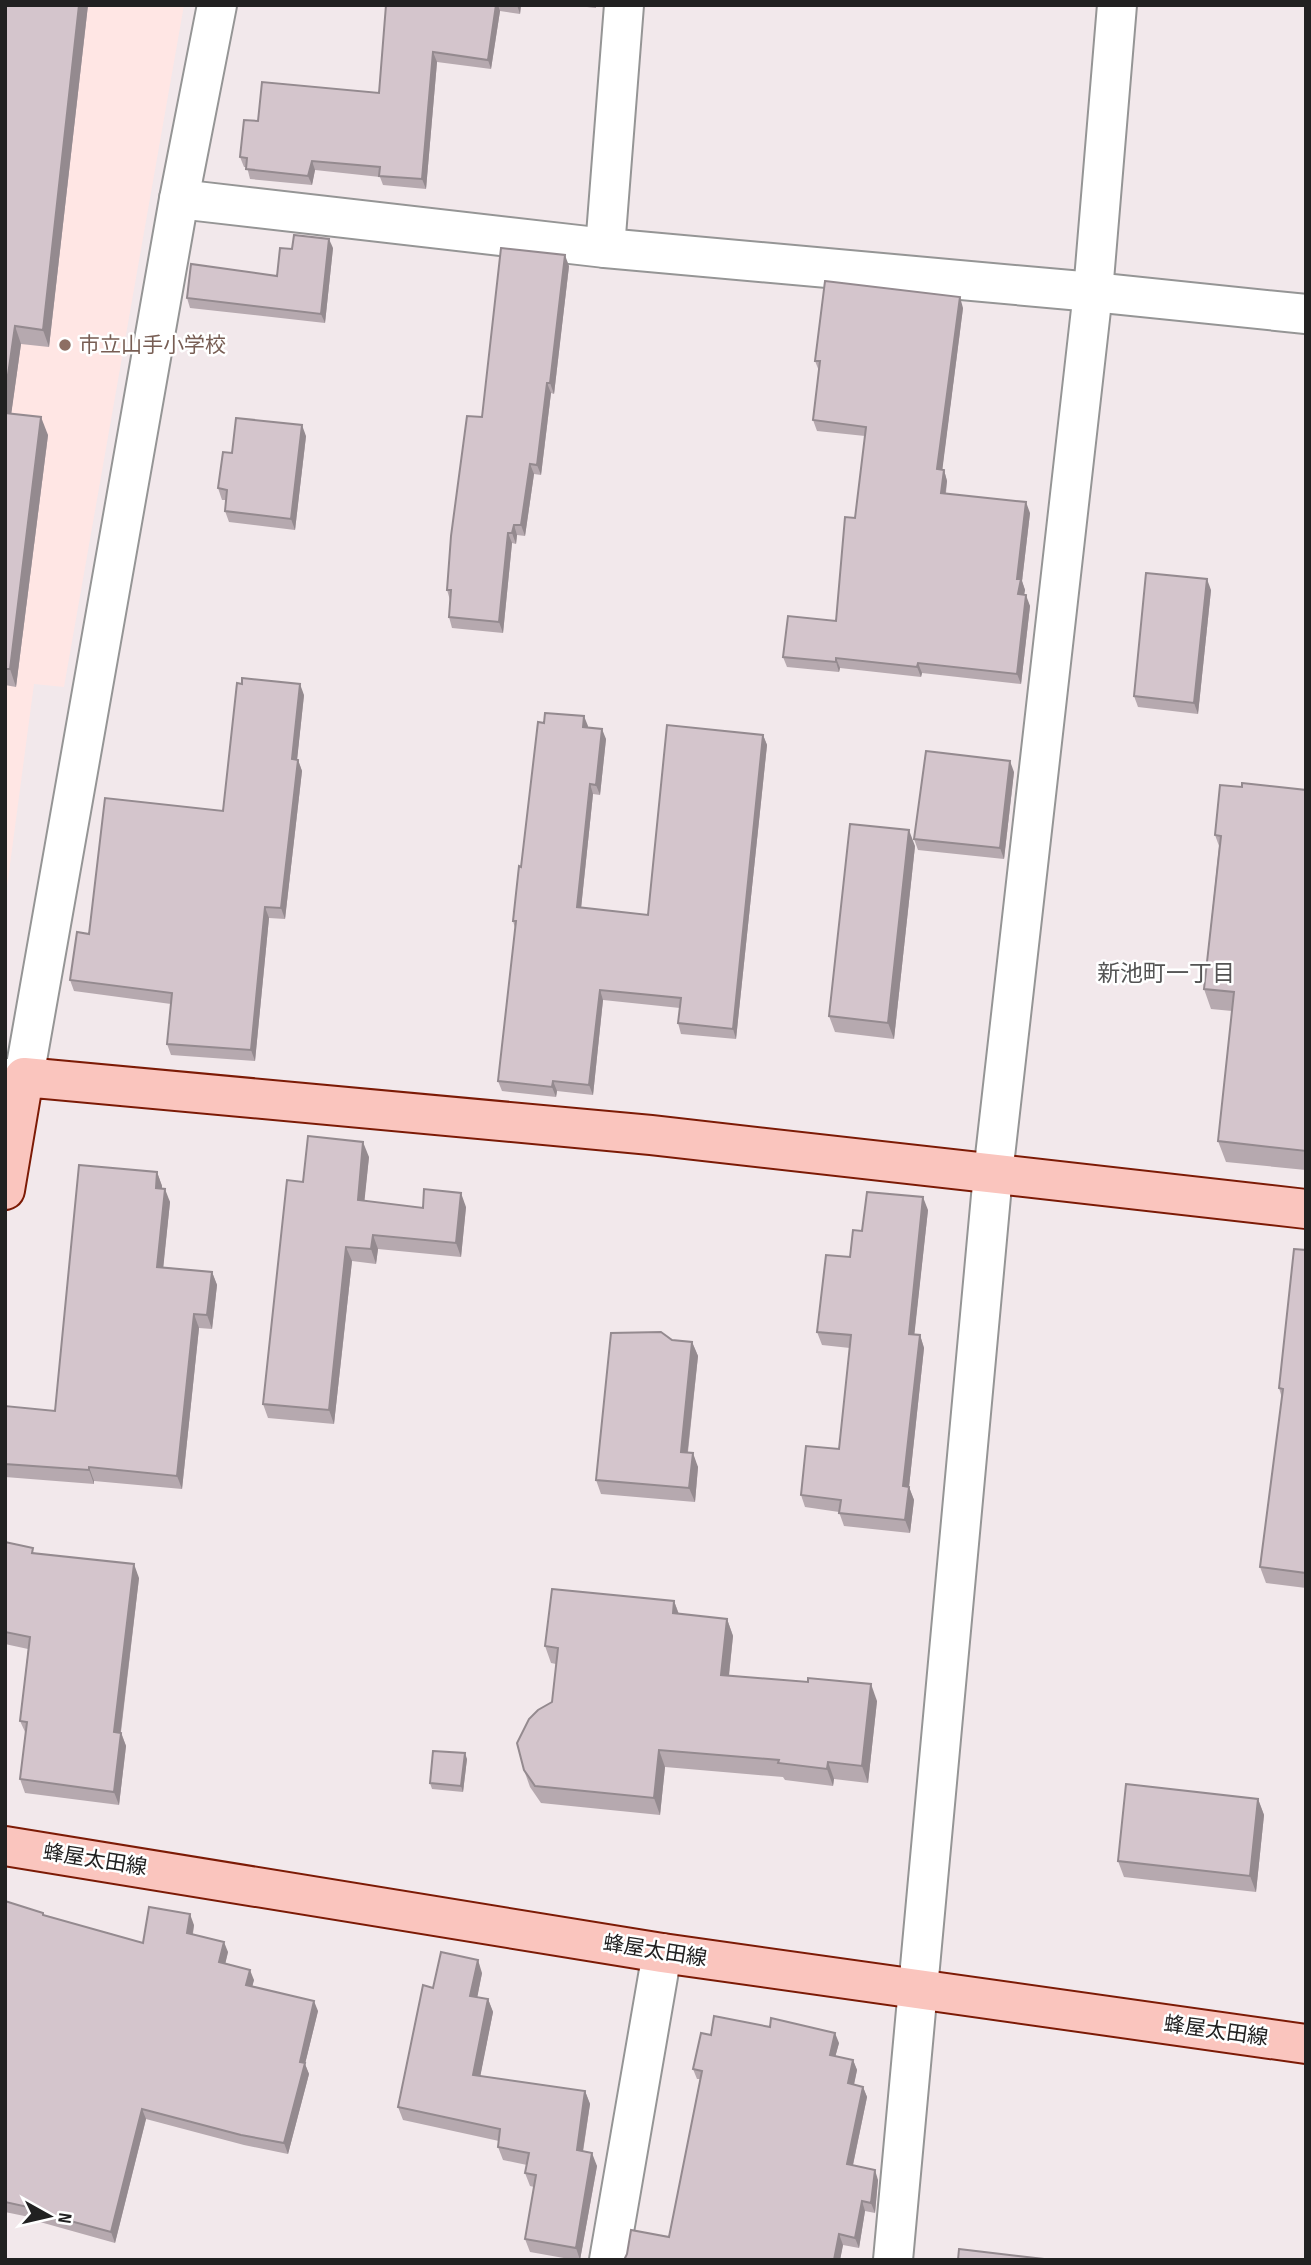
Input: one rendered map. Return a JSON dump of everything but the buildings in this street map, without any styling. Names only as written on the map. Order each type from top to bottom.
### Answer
[{"type":"street","points":[[5,1190],[15,1078],[179,198],[218,5]]},
{"type":"street","points":[[605,248],[624,5]]},
{"type":"street","points":[[893,2260],[993,1174],[1093,292],[1116,5]]},
{"type":"street","points":[[179,198],[605,248],[1306,314]]},
{"type":"street","points":[[15,1078],[651,1135],[1306,1209]]},
{"type":"street","name":"蜂屋太田線","points":[[5,1846],[662,1953],[1306,2044]]},
{"type":"street","points":[[609,2260],[662,1953]]},
{"type":"shaded area","name":"市立山手小学校","points":[[5,5],[184,5],[64,687],[34,684],[5,902]]},
{"type":"place","name":"市立山手小学校","points":[[65,345]]},
{"type":"district","name":"新池町一丁目","points":[[1166,974]]}]
